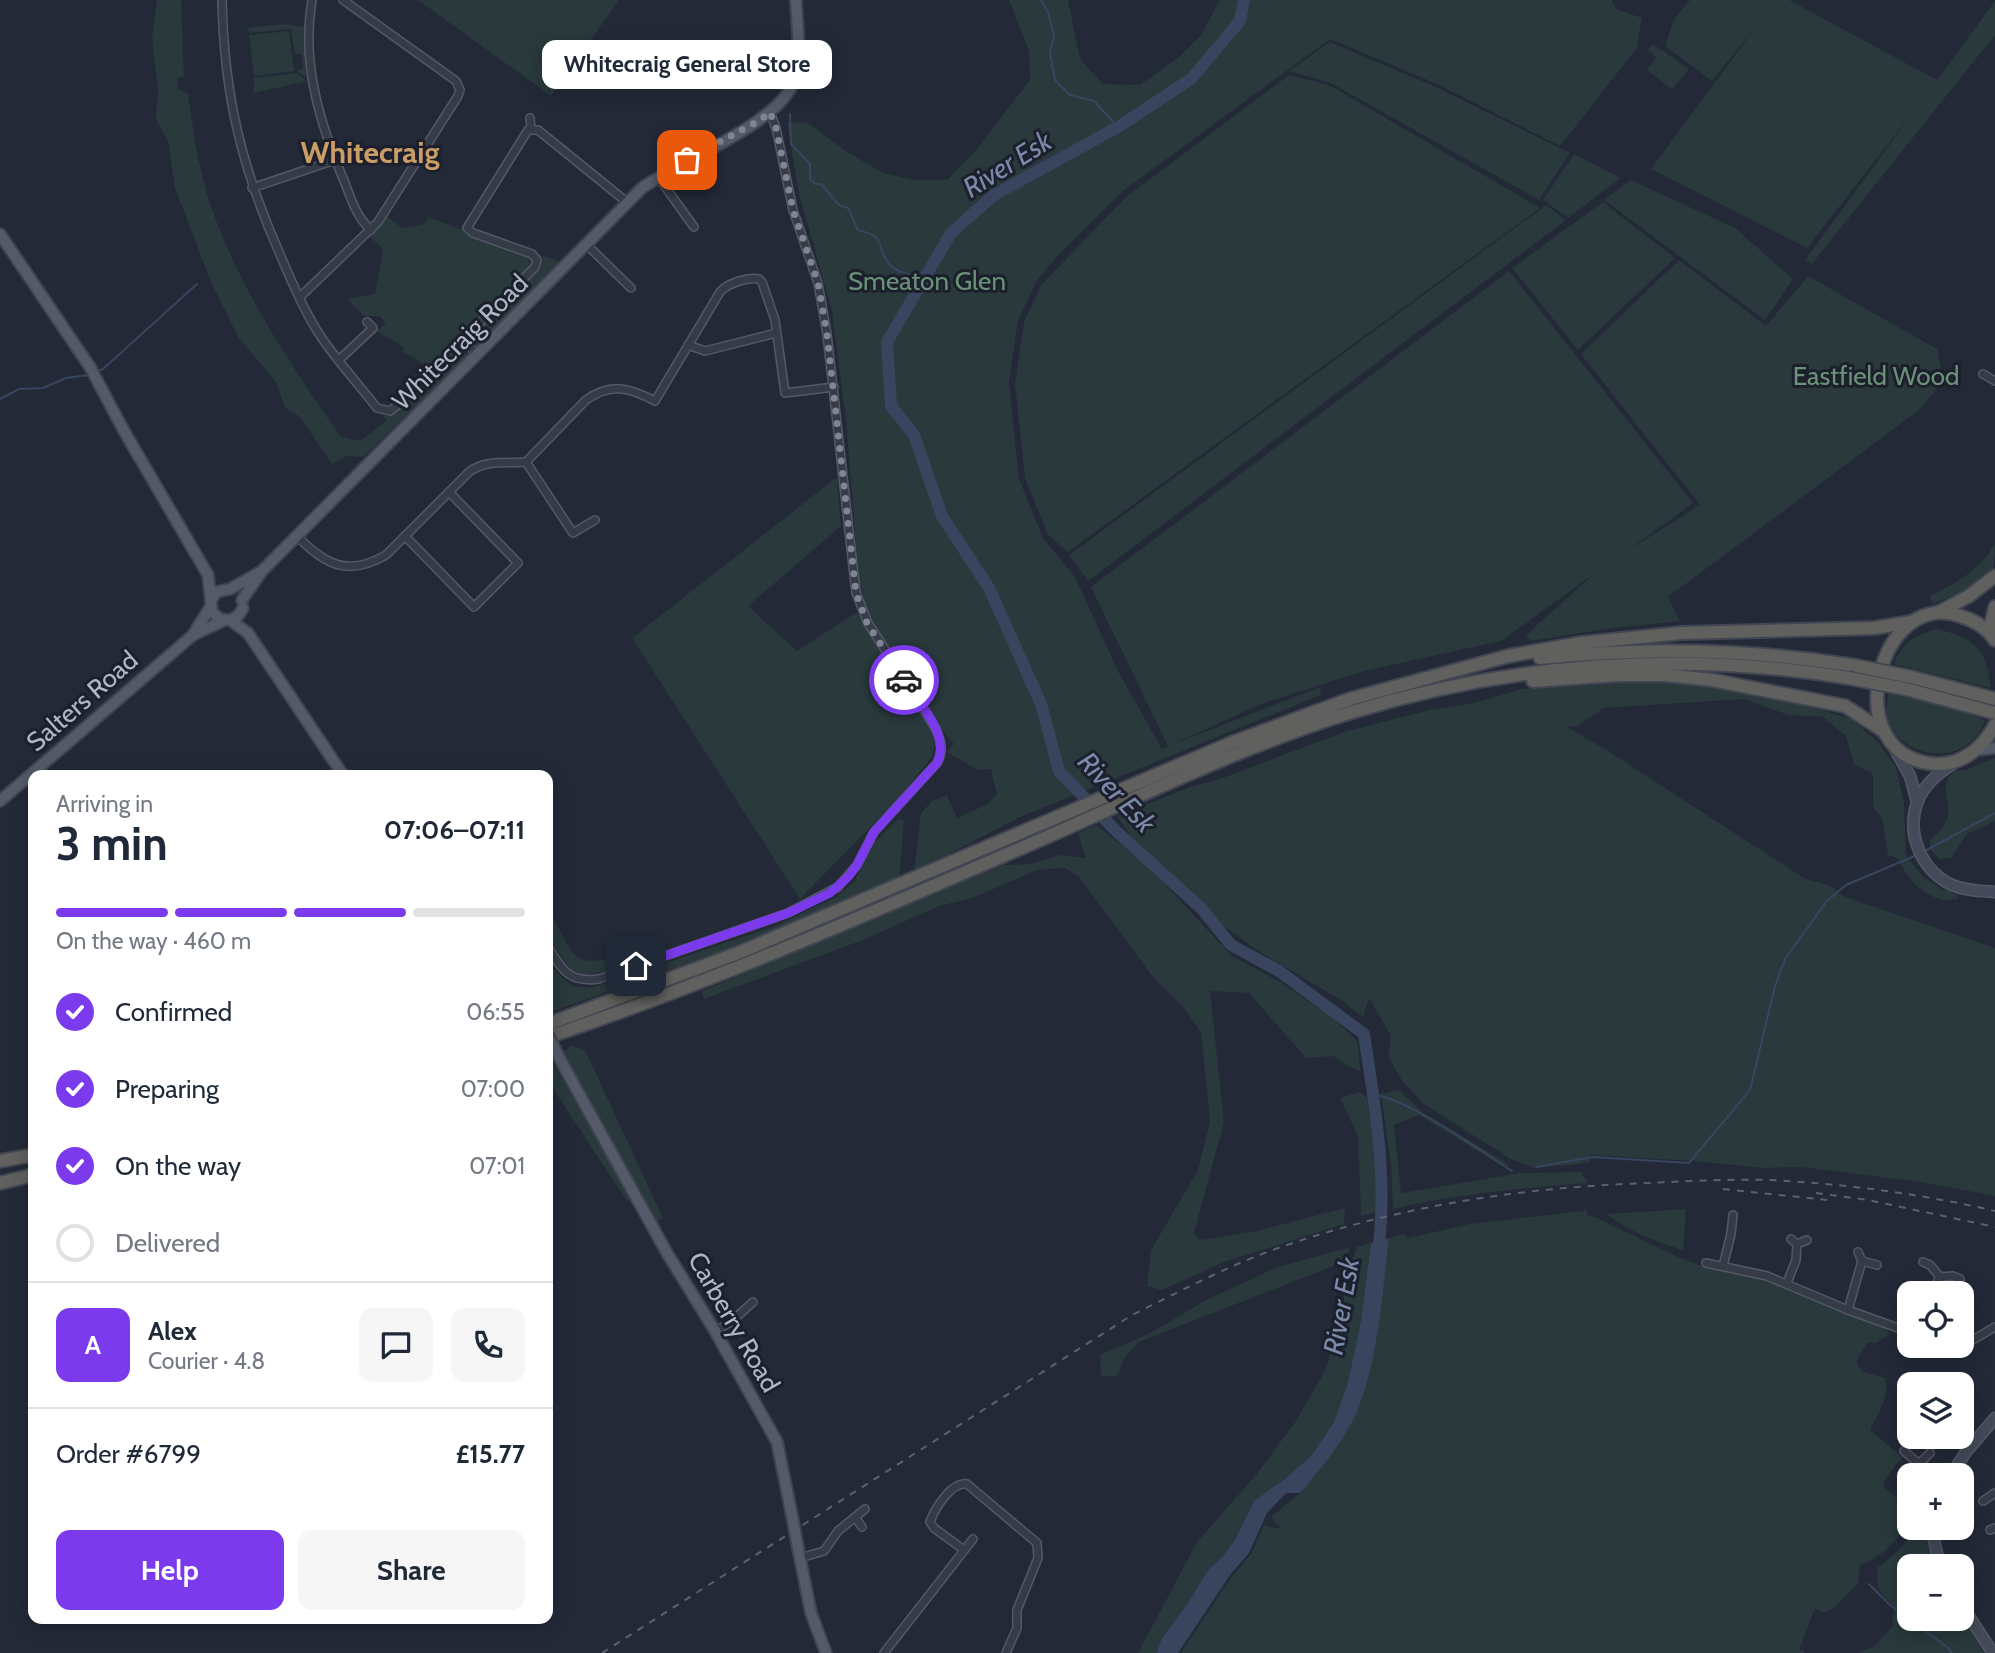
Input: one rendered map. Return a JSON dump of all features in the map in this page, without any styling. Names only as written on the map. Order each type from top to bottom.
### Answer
[{"type":"highway","points":[[553,1022],[738,953],[1144,780],[1306,714],[1359,696],[1508,656],[1629,637],[1874,628],[1911,622],[1969,596],[1995,576]]},
{"type":"highway","points":[[1994,638],[1992,621],[1995,607]]},
{"type":"highway","points":[[1937,612],[1953,613],[1967,618],[1994,638]]},
{"type":"highway","points":[[1882,730],[1877,706],[1885,657],[1895,638],[1911,622]]},
{"type":"highway","points":[[1440,675],[1560,656],[1675,650],[1769,654],[1857,666],[1908,683],[1973,699],[1995,699]]},
{"type":"highway","points":[[553,1034],[726,972],[1286,735],[1407,696],[1489,679],[1611,665],[1732,664],[1908,683]]},
{"type":"highway","points":[[1407,696],[1564,677],[1666,675],[1747,685],[1845,706],[1882,730],[1894,747],[1910,757],[1936,764],[1957,761],[1977,750],[1995,725]]},
{"type":"highway","points":[[1973,699],[1995,713]]},
{"type":"highway","points":[[0,1161],[28,1156]]},
{"type":"highway","points":[[0,1174],[28,1169]]},
{"type":"highway","points":[[0,1184],[28,1176]]},
{"type":"main road","points":[[770,112],[794,81],[798,60],[796,0]]},
{"type":"main road","name":"Whitecraig Road","points":[[262,571],[642,188],[770,112]]},
{"type":"main road","points":[[0,234],[90,367],[124,432],[208,575],[215,616],[228,620],[248,633]]},
{"type":"main road","points":[[211,604],[216,592],[262,571]]},
{"type":"main road","points":[[228,620],[238,616],[262,571]]},
{"type":"main road","points":[[208,575],[238,593],[243,604],[248,633],[338,770]]},
{"type":"main road","name":"Salters Road","points":[[193,635],[211,604]]},
{"type":"main road","name":"Salters Road","points":[[36,770],[193,635],[228,620]]},
{"type":"main road","points":[[1894,747],[1910,776],[1917,802],[1913,824],[1920,853],[1932,871],[1951,884],[1995,892]]},
{"type":"main road","points":[[1977,750],[1995,748]]},
{"type":"main road","points":[[1917,802],[1936,776],[1957,761]]},
{"type":"main road","name":"Salters Road","points":[[0,801],[28,777]]},
{"type":"main road","name":"Carberry Road","points":[[553,1046],[667,1253],[715,1331],[777,1442],[811,1613],[825,1653]]},
{"type":"main road","points":[[1959,1463],[1995,1418]]},
{"type":"main road","points":[[1974,1624],[1994,1653]]},
{"type":"street","points":[[222,0],[230,100],[252,188],[316,328],[377,408],[390,411],[405,399],[537,263],[532,254],[473,233],[467,228],[531,128]]},
{"type":"street","points":[[312,0],[308,44],[311,78],[335,160],[360,217],[370,230]]},
{"type":"street","points":[[300,297],[370,230],[389,206],[460,90],[456,81],[343,0]]},
{"type":"street","points":[[553,955],[560,967],[572,977],[581,980],[599,979],[788,913],[830,893],[857,865],[874,832],[937,763],[942,748],[936,729],[867,623],[856,593],[834,387],[818,283],[793,210],[776,128],[770,112]]},
{"type":"street","points":[[530,118],[531,128]]},
{"type":"street","points":[[531,128],[538,130],[628,203]]},
{"type":"street","points":[[252,188],[335,160]]},
{"type":"street","points":[[658,177],[694,227]]},
{"type":"street","points":[[587,246],[631,288]]},
{"type":"street","points":[[297,536],[323,559],[350,567],[374,562],[386,555],[477,466],[495,462],[526,462],[586,400],[597,393],[617,387],[627,388],[655,401],[723,288],[750,279],[759,279],[762,282],[775,320],[785,393],[834,387]]},
{"type":"street","points":[[339,360],[373,328],[367,323]]},
{"type":"street","points":[[688,345],[705,351],[776,332]]},
{"type":"street","points":[[462,340],[478,355]]},
{"type":"street","points":[[1983,374],[1995,381]]},
{"type":"street","points":[[526,462],[573,533],[595,520]]},
{"type":"street","points":[[405,536],[474,607],[518,563],[449,492]]},
{"type":"street","points":[[1723,1266],[1733,1213]]},
{"type":"street","points":[[1787,1283],[1796,1260],[1794,1241],[1807,1241]]},
{"type":"street","points":[[1848,1310],[1862,1261],[1858,1252]]},
{"type":"street","points":[[1862,1261],[1877,1265]]},
{"type":"street","points":[[1923,1262],[1930,1265],[1940,1277]]},
{"type":"street","points":[[1706,1263],[1758,1273],[1897,1328]]},
{"type":"street","points":[[1940,1277],[1953,1276],[1960,1279]]},
{"type":"street","points":[[1938,1281],[1940,1277]]},
{"type":"street","points":[[715,1331],[731,1322],[753,1302]]},
{"type":"street","points":[[1974,1337],[1995,1327]]},
{"type":"street","points":[[1904,1451],[1918,1463]]},
{"type":"street","points":[[1920,1463],[1930,1453]]},
{"type":"street","points":[[964,1550],[930,1522],[954,1486],[961,1483],[967,1484],[1037,1544],[1038,1558],[1017,1609],[1017,1628],[1006,1653]]},
{"type":"street","points":[[799,1553],[824,1551],[838,1531],[865,1509]]},
{"type":"street","points":[[855,1517],[862,1527]]},
{"type":"street","points":[[884,1653],[972,1539]]},
{"type":"green space","points":[[157,0],[181,0],[184,76],[177,78],[178,89],[188,94],[202,174],[228,249],[272,332],[341,437],[360,441],[386,421],[383,416],[394,414],[458,351],[466,354],[466,358],[363,457],[347,456],[332,464],[299,416],[285,408],[276,382],[238,337],[211,282],[175,188],[168,141],[156,119],[158,89],[152,39]]},
{"type":"green space","points":[[418,0],[619,0],[551,96]]},
{"type":"green space","points":[[1009,0],[1068,0],[1080,59],[1103,84],[1140,85],[1179,57],[1200,36],[1220,0],[1612,0],[1616,9],[1642,18],[1637,48],[1560,146],[1437,84],[1330,39],[1123,191],[1057,256],[1036,282],[1018,321],[1009,382],[1019,479],[1043,538],[1075,577],[1119,673],[1162,749],[1168,746],[1091,587],[1509,271],[1693,503],[1630,549],[1700,505],[1581,354],[1679,260],[1766,326],[1808,276],[1937,349],[1943,381],[1919,410],[1668,597],[1680,621],[1531,641],[1526,635],[1594,574],[1501,641],[1364,671],[1261,704],[1171,745],[1320,687],[1321,695],[1020,817],[914,872],[921,813],[932,801],[947,795],[957,818],[988,804],[997,794],[991,769],[977,770],[947,752],[954,744],[938,725],[867,613],[859,582],[846,421],[832,311],[799,194],[787,123],[806,122],[849,153],[883,173],[917,180],[947,180],[977,149],[1030,80],[1029,51]]},
{"type":"green space","points":[[1690,0],[1789,0],[1937,80],[1995,1],[1995,35],[1812,264],[1805,260],[1914,111],[1807,248],[1651,169],[1758,24],[1712,81],[1665,46],[1674,19]]},
{"type":"green space","points":[[284,24],[305,27],[306,78],[297,71],[303,68],[302,54],[295,54],[291,29],[249,33],[248,28]]},
{"type":"green space","points":[[289,31],[294,71],[254,76],[249,35]]},
{"type":"green space","points":[[1330,42],[1434,86],[1570,153],[1539,200],[1331,83],[1289,71]]},
{"type":"green space","points":[[1653,44],[1689,69],[1672,90],[1647,70],[1656,57],[1648,50]]},
{"type":"green space","points":[[296,73],[307,81],[254,93],[254,78]]},
{"type":"green space","points":[[1289,75],[1329,85],[1540,208],[1068,552],[1048,535],[1025,478],[1015,384],[1024,322],[1041,285],[1126,197]]},
{"type":"green space","points":[[1574,154],[1621,178],[1568,218],[1543,200]]},
{"type":"green space","points":[[1631,180],[1735,228],[1793,279],[1765,320],[1604,200]]},
{"type":"green space","points":[[1603,202],[1675,258],[1578,350],[1512,268]]},
{"type":"green space","points":[[1546,205],[1566,220],[1088,581],[1069,555]]},
{"type":"green space","points":[[387,216],[402,228],[424,224],[429,217],[460,229],[470,237],[527,257],[530,262],[528,268],[429,367],[402,351],[404,347],[377,331],[386,323],[379,316],[364,316],[347,299],[375,294],[383,249],[370,237]]},
{"type":"green space","points":[[544,256],[561,262],[482,343],[475,343],[472,334],[540,268]]},
{"type":"green space","points":[[837,477],[841,526],[748,606],[797,651],[857,612],[932,730],[935,744],[932,757],[899,798],[800,899],[632,638]]},
{"type":"green space","points":[[1995,544],[1994,567],[1969,588],[1933,604],[1930,596],[1967,575]]},
{"type":"green space","points":[[1938,629],[1962,637],[1977,647],[1986,663],[1991,688],[1894,664],[1901,650],[1911,640]]},
{"type":"green space","points":[[1649,681],[1710,687],[1808,706],[1851,719],[1877,741],[1896,767],[1904,804],[1906,855],[1921,875],[1941,889],[1955,893],[1958,899],[1942,900],[1926,893],[1905,872],[1899,859],[1888,855],[1882,818],[1873,807],[1873,774],[1854,764],[1846,736],[1823,717],[1788,715],[1744,699],[1604,708],[1577,726],[1567,727],[1804,878],[1833,887],[1843,896],[1995,948],[1995,1196],[1920,1182],[1801,1167],[1763,1168],[1591,1155],[1589,1163],[1535,1168],[1511,1159],[1424,1104],[1403,1082],[1388,1057],[1391,1036],[1369,998],[1363,1017],[1341,1000],[1261,953],[1221,924],[1130,835],[1117,816],[1344,732],[1429,710],[1475,703],[1522,689]]},
{"type":"green space","points":[[1888,693],[1950,708],[1985,720],[1977,736],[1965,746],[1951,752],[1935,754],[1919,750],[1905,743],[1894,731],[1887,715]]},
{"type":"green space","points":[[1995,758],[1995,821],[1967,834],[1951,858],[1939,859],[1930,849],[1930,841],[1947,819],[1946,789],[1949,777],[1954,771],[1966,770]]},
{"type":"green space","points":[[898,819],[904,821],[899,878],[733,947],[553,1011],[553,969],[572,986],[592,988],[775,926],[836,897],[854,882],[874,843]]},
{"type":"green space","points":[[1096,825],[1146,864],[1232,956],[1280,982],[1332,1017],[1358,1042],[1360,1071],[1333,1056],[1306,1058],[1249,993],[1210,991],[1224,1122],[1194,1233],[1200,1240],[1256,1231],[1345,1208],[1344,1224],[1224,1262],[1162,1290],[1147,1286],[1151,1250],[1198,1170],[1210,1122],[1201,1033],[1185,1009],[1153,977],[1079,877],[1065,868],[1037,870],[973,898],[939,906],[863,940],[704,999],[702,991],[1003,865],[1030,864],[1060,855],[1086,858],[1078,833]]},
{"type":"green space","points":[[553,918],[567,944],[576,956],[583,960],[601,960],[636,950],[640,958],[606,971],[586,975],[571,970],[553,945]]},
{"type":"green space","points":[[571,1045],[585,1050],[663,1218],[657,1221],[563,1053]]},
{"type":"green space","points":[[553,1064],[631,1198],[627,1201],[553,1089]]},
{"type":"green space","points":[[1399,1090],[1424,1114],[1510,1165],[1502,1166],[1419,1115],[1394,1125],[1401,1193],[1520,1173],[1581,1172],[1588,1183],[1490,1192],[1393,1209],[1391,1165],[1381,1094]]},
{"type":"green space","points":[[1360,1092],[1367,1098],[1375,1154],[1376,1212],[1361,1216],[1358,1136],[1340,1098]]},
{"type":"green space","points":[[1586,1209],[1588,1216],[1678,1257],[1702,1266],[1768,1280],[1884,1328],[1890,1334],[1876,1343],[1868,1342],[1859,1354],[1857,1364],[1863,1372],[1885,1378],[1885,1398],[1870,1430],[1902,1457],[1884,1481],[1884,1487],[1897,1498],[1897,1538],[1881,1553],[1860,1565],[1858,1583],[1835,1607],[1824,1613],[1815,1608],[1799,1650],[1804,1653],[1181,1653],[1232,1576],[1251,1554],[1264,1525],[1281,1529],[1271,1517],[1300,1493],[1357,1411],[1375,1346],[1389,1238],[1403,1234],[1409,1238],[1469,1224]]},
{"type":"green space","points":[[1686,1209],[1683,1250],[1643,1235],[1606,1214]]},
{"type":"green space","points":[[1371,1243],[1361,1320],[1348,1382],[1334,1422],[1312,1455],[1254,1501],[1234,1541],[1208,1570],[1162,1638],[1156,1653],[1138,1653],[1197,1542],[1256,1475],[1296,1421],[1326,1369],[1349,1269],[1357,1247]]},
{"type":"green space","points":[[1350,1247],[1346,1261],[1139,1342],[1125,1357],[1117,1376],[1101,1376],[1100,1355],[1150,1333],[1208,1299],[1278,1267]]},
{"type":"green space","points":[[1906,1540],[1926,1540],[1931,1554],[1897,1554],[1897,1631],[1971,1631],[1984,1653],[1858,1653],[1875,1646],[1892,1627],[1894,1606],[1879,1589],[1878,1567]]},
{"type":"water","points":[[1389,1238],[1371,1367],[1358,1409],[1347,1431],[1300,1493],[1286,1493],[1267,1513],[1249,1553],[1230,1575],[1178,1653],[1156,1653],[1162,1638],[1208,1570],[1234,1541],[1254,1501],[1312,1455],[1334,1422],[1348,1382],[1361,1320],[1371,1243]]},
{"type":"waterway","points":[[1041,0],[1048,12],[1054,35],[1050,53],[1055,80],[1070,95],[1094,101],[1118,127]]},
{"type":"waterway","name":"River Esk","points":[[1244,0],[1240,21],[1191,79],[1118,127],[994,195],[951,233],[887,342],[891,406],[914,435],[942,516],[989,588],[1041,704],[1059,771],[1116,831],[1202,909],[1231,945],[1279,971],[1364,1034],[1381,1174],[1382,1202],[1377,1258]]},
{"type":"waterway","points":[[790,114],[791,144],[810,164],[810,179],[815,184],[821,184],[839,205],[848,208],[858,230],[874,236],[892,267],[925,278]]},
{"type":"waterway","points":[[97,371],[103,369],[197,284]]},
{"type":"waterway","points":[[0,399],[19,389],[43,388],[66,378],[88,375]]},
{"type":"waterway","points":[[1925,851],[1995,813]]},
{"type":"waterway","points":[[1536,1167],[1593,1157],[1689,1163],[1750,1090],[1775,986],[1786,957],[1827,901],[1846,885],[1917,855]]},
{"type":"waterway","points":[[1373,1095],[1387,1098],[1423,1114],[1512,1171]]},
{"type":"waterway","points":[[1869,1584],[1897,1610]]},
{"type":"waterway","points":[[1925,1631],[1952,1653]]},
{"type":"railway","points":[[602,1653],[1132,1315],[1205,1279],[1281,1247],[1371,1220],[1462,1201],[1602,1185],[1770,1180],[1855,1187],[1995,1211]]},
{"type":"railway","points":[[1723,1189],[1827,1200]]},
{"type":"railway","points":[[1816,1193],[1868,1200],[1995,1227]]},
{"type":"way so far","points":[[687,160],[770,112],[776,128],[793,210],[818,283],[834,387],[851,568],[856,593],[867,623],[904,680]]},
{"type":"place","name":"Whitecraig General Store","points":[[687,160]]},
{"type":"district","name":"Whitecraig","points":[[370,153]]},
{"type":"route","points":[[636,966],[788,913],[830,893],[848,877],[874,832],[941,756],[942,748],[936,729],[904,680]]},
{"type":"park label","name":"Smeaton Glen","points":[[927,281]]},
{"type":"park label","name":"Eastfield Wood","points":[[1876,376]]}]
